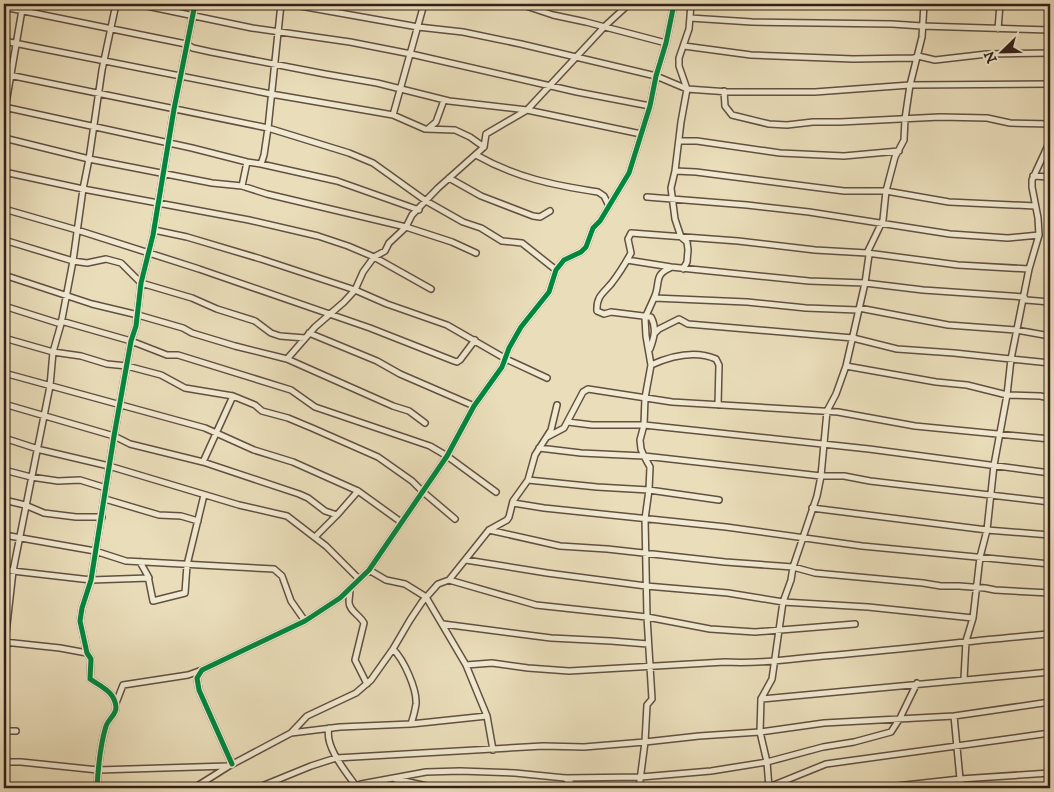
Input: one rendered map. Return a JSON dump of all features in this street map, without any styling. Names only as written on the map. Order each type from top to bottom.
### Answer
[{"type":"street","points":[[4,115],[23,4]]},
{"type":"street","points":[[4,667],[4,642],[13,571],[36,448],[50,386],[54,352],[67,295],[104,61],[116,4]]},
{"type":"street","points":[[137,4],[252,28],[350,42],[411,54],[550,86],[650,106]]},
{"type":"street","points":[[116,703],[108,692],[90,679],[91,659],[87,653],[80,621],[91,580],[114,436],[131,341],[138,315],[141,283],[154,230],[174,109],[195,4]]},
{"type":"street","points":[[261,164],[268,128],[281,4]]},
{"type":"street","points":[[289,4],[488,37],[656,76],[687,89],[815,92],[910,85],[1050,84]]},
{"type":"street","points":[[393,115],[424,4]]},
{"type":"street","points":[[520,4],[666,43]]},
{"type":"street","points":[[287,359],[309,333],[344,302],[354,290],[363,272],[374,257],[385,251],[389,243],[406,227],[412,216],[449,178],[484,147],[486,134],[527,110],[605,26],[629,4]]},
{"type":"street","points":[[97,788],[98,770],[106,726],[116,713],[116,703],[122,685],[188,675],[202,670],[305,621],[328,607],[350,589],[368,570],[447,456],[474,406],[502,367],[509,348],[521,327],[549,292],[556,270],[564,260],[581,252],[586,247],[593,228],[629,173],[650,106],[674,4]]},
{"type":"street","points":[[683,269],[687,262],[688,250],[687,242],[681,237],[675,217],[672,199],[672,180],[680,141],[681,122],[687,89],[679,62],[689,29],[691,4]]},
{"type":"street","points":[[924,4],[922,38],[910,85],[904,140],[895,157],[886,191],[883,220],[867,253],[869,256],[865,283],[846,366],[836,394],[827,411],[821,476],[783,602],[773,660],[772,680],[761,699],[760,732],[767,762],[769,788],[826,764],[1050,734]]},
{"type":"street","points":[[998,29],[1000,4]]},
{"type":"street","points":[[4,8],[186,44],[193,48],[377,83],[444,100],[527,110],[641,134]]},
{"type":"street","points":[[690,18],[752,22],[892,24],[1050,30]]},
{"type":"street","points":[[4,41],[271,94],[393,115],[422,127],[454,130],[470,137],[484,147]]},
{"type":"street","points":[[684,46],[751,56],[852,60],[914,58],[918,56],[935,60],[987,54],[1050,53]]},
{"type":"street","points":[[4,74],[268,128],[350,152],[372,163],[426,201],[450,215],[481,228],[502,241],[522,243],[556,270]]},
{"type":"street","points":[[724,91],[725,106],[732,116],[769,124],[787,125],[813,122],[940,117],[988,118],[1010,124],[1050,124]]},
{"type":"street","points":[[429,128],[436,122],[444,100]]},
{"type":"street","points":[[4,107],[337,181],[419,210]]},
{"type":"street","points":[[4,138],[89,159],[212,183],[242,186],[267,194],[406,227],[452,242],[476,253]]},
{"type":"street","points":[[680,141],[697,141],[780,154],[825,156],[844,156],[899,150]]},
{"type":"street","points":[[964,679],[966,641],[973,618],[978,588],[980,557],[987,530],[994,465],[1001,434],[1011,359],[1029,269],[1039,235],[1032,187],[1033,176],[1048,151],[1050,141]]},
{"type":"street","points":[[476,155],[500,168],[547,184],[598,192],[604,196],[609,206]]},
{"type":"street","points":[[242,186],[247,162]]},
{"type":"street","points":[[675,171],[844,191],[886,191],[949,202],[1035,206]]},
{"type":"street","points":[[4,172],[159,204],[249,220],[318,236],[374,257],[431,289]]},
{"type":"street","points":[[1033,176],[1050,178]]},
{"type":"street","points":[[449,178],[481,196],[533,216],[540,217],[550,211]]},
{"type":"street","points":[[647,197],[791,210],[960,235],[1008,238],[1039,235]]},
{"type":"street","points":[[4,209],[149,253],[329,314],[457,362],[475,340]]},
{"type":"street","points":[[154,230],[188,237],[261,259],[354,290],[447,325],[506,359],[547,378]]},
{"type":"street","points":[[655,333],[651,317],[645,318],[611,312],[604,314],[597,311],[597,301],[601,293],[611,284],[631,251],[628,239],[631,233],[867,253],[958,265],[1029,269]]},
{"type":"street","points":[[4,240],[73,261],[86,263],[106,259],[121,264],[141,283],[192,298],[217,309],[255,321],[271,333],[280,336],[305,338]]},
{"type":"street","points":[[627,260],[683,269],[809,281],[865,283],[922,290],[1024,297],[1026,300],[1050,302]]},
{"type":"street","points":[[639,788],[645,742],[647,705],[652,699],[646,617],[645,519],[650,467],[640,449],[644,425],[645,398],[651,365],[645,318],[654,298],[660,273],[671,267]]},
{"type":"street","points":[[4,275],[92,304],[138,315],[235,346],[287,359],[392,406],[409,411],[426,423]]},
{"type":"street","points":[[654,298],[747,302],[806,308],[859,309],[948,325],[1016,330],[1050,336]]},
{"type":"street","points":[[4,306],[131,341],[166,355],[178,354],[291,390],[315,407],[412,439],[447,456],[496,492]]},
{"type":"street","points":[[649,349],[658,329],[679,319],[688,324],[853,338],[897,349],[1050,364]]},
{"type":"street","points":[[309,333],[377,361],[400,374],[474,406]]},
{"type":"street","points":[[4,338],[54,352],[81,356],[108,364],[127,366],[161,375],[192,390],[233,396],[255,405],[262,411],[288,418],[366,451],[412,481],[455,519]]},
{"type":"street","points":[[651,365],[662,360],[694,354],[716,359],[719,365],[718,405]]},
{"type":"street","points":[[846,366],[967,386],[1007,395],[1050,398]]},
{"type":"street","points":[[4,373],[195,424],[254,450],[293,462],[358,491],[401,522]]},
{"type":"street","points":[[547,437],[564,428],[575,404],[586,389],[672,402],[838,412],[915,426],[1050,438]]},
{"type":"street","points":[[203,462],[233,396]]},
{"type":"street","points":[[4,404],[114,436],[130,444],[203,462],[299,494],[308,498],[325,511],[337,515]]},
{"type":"street","points":[[194,788],[231,765],[291,733],[307,716],[351,696],[377,674],[426,597],[438,584],[450,580],[489,530],[507,520],[514,503],[513,501],[528,480],[532,462],[551,430],[557,405]]},
{"type":"street","points":[[568,422],[592,425],[644,425],[870,449],[1050,473]]},
{"type":"street","points":[[4,438],[109,466],[204,495],[287,516],[315,537],[359,579]]},
{"type":"street","points":[[539,448],[581,453],[644,456],[821,476],[844,476],[1050,502]]},
{"type":"street","points":[[4,470],[58,481],[80,480],[106,488]]},
{"type":"street","points":[[528,480],[649,490],[720,500]]},
{"type":"street","points":[[315,537],[358,491]]},
{"type":"street","points":[[140,562],[149,578],[153,601],[182,595],[186,590],[187,565],[204,495]]},
{"type":"street","points":[[105,499],[159,515],[181,516],[198,521]]},
{"type":"street","points":[[4,500],[51,514],[76,517],[102,516]]},
{"type":"street","points":[[514,503],[726,527],[802,539],[1050,564]]},
{"type":"street","points":[[812,508],[953,524],[987,530],[1050,535]]},
{"type":"street","points":[[489,530],[560,546],[793,567],[815,573],[941,586],[1050,593]]},
{"type":"street","points":[[4,535],[96,551],[126,561],[274,569],[282,576],[291,601],[305,621]]},
{"type":"street","points":[[466,560],[547,573],[783,602],[868,607],[973,618]]},
{"type":"street","points":[[4,570],[91,580],[149,578]]},
{"type":"street","points":[[368,570],[386,580],[405,584],[426,597],[466,665],[487,716],[493,750]]},
{"type":"street","points":[[450,580],[536,605],[646,617],[710,629],[754,632],[855,624]]},
{"type":"street","points":[[350,589],[350,606],[364,623],[355,660],[367,684]]},
{"type":"street","points":[[443,624],[551,638],[648,644]]},
{"type":"street","points":[[466,665],[492,663],[569,671],[650,665],[725,662],[751,663],[1050,634]]},
{"type":"street","points":[[4,642],[87,653]]},
{"type":"street","points":[[393,650],[401,657],[415,695],[416,707],[411,724]]},
{"type":"street","points":[[202,670],[197,678],[199,690],[231,765]]},
{"type":"street","points":[[761,699],[1050,672]]},
{"type":"street","points":[[329,728],[327,734],[336,758],[354,787],[417,772],[460,771],[565,778],[641,777],[711,771],[767,762],[891,732],[917,684]]},
{"type":"street","points":[[257,788],[336,758],[543,746],[584,747],[760,732],[824,723],[954,716],[1050,702]]},
{"type":"street","points":[[291,733],[329,728],[411,724],[487,716]]},
{"type":"street","points":[[954,716],[960,780],[963,788]]},
{"type":"street","points":[[4,730],[16,731]]},
{"type":"street","points":[[4,762],[98,770],[231,765]]},
{"type":"street","points":[[878,788],[1050,773]]},
{"type":"street","points":[[565,778],[577,788]]},
{"type":"street","points":[[393,779],[436,788]]},
{"type":"cycle path","points":[[97,788],[104,734],[107,723],[115,712],[116,706],[108,691],[90,679],[91,659],[87,653],[80,621],[91,580],[114,436],[131,341],[136,326],[141,283],[153,235],[174,109],[195,4]]},
{"type":"cycle path","points":[[232,764],[199,690],[197,678],[202,670],[305,621],[340,598],[369,570],[447,456],[474,406],[502,367],[509,348],[521,327],[549,292],[556,270],[564,260],[581,252],[586,247],[593,228],[600,221],[629,173],[650,106],[674,4]]}]
